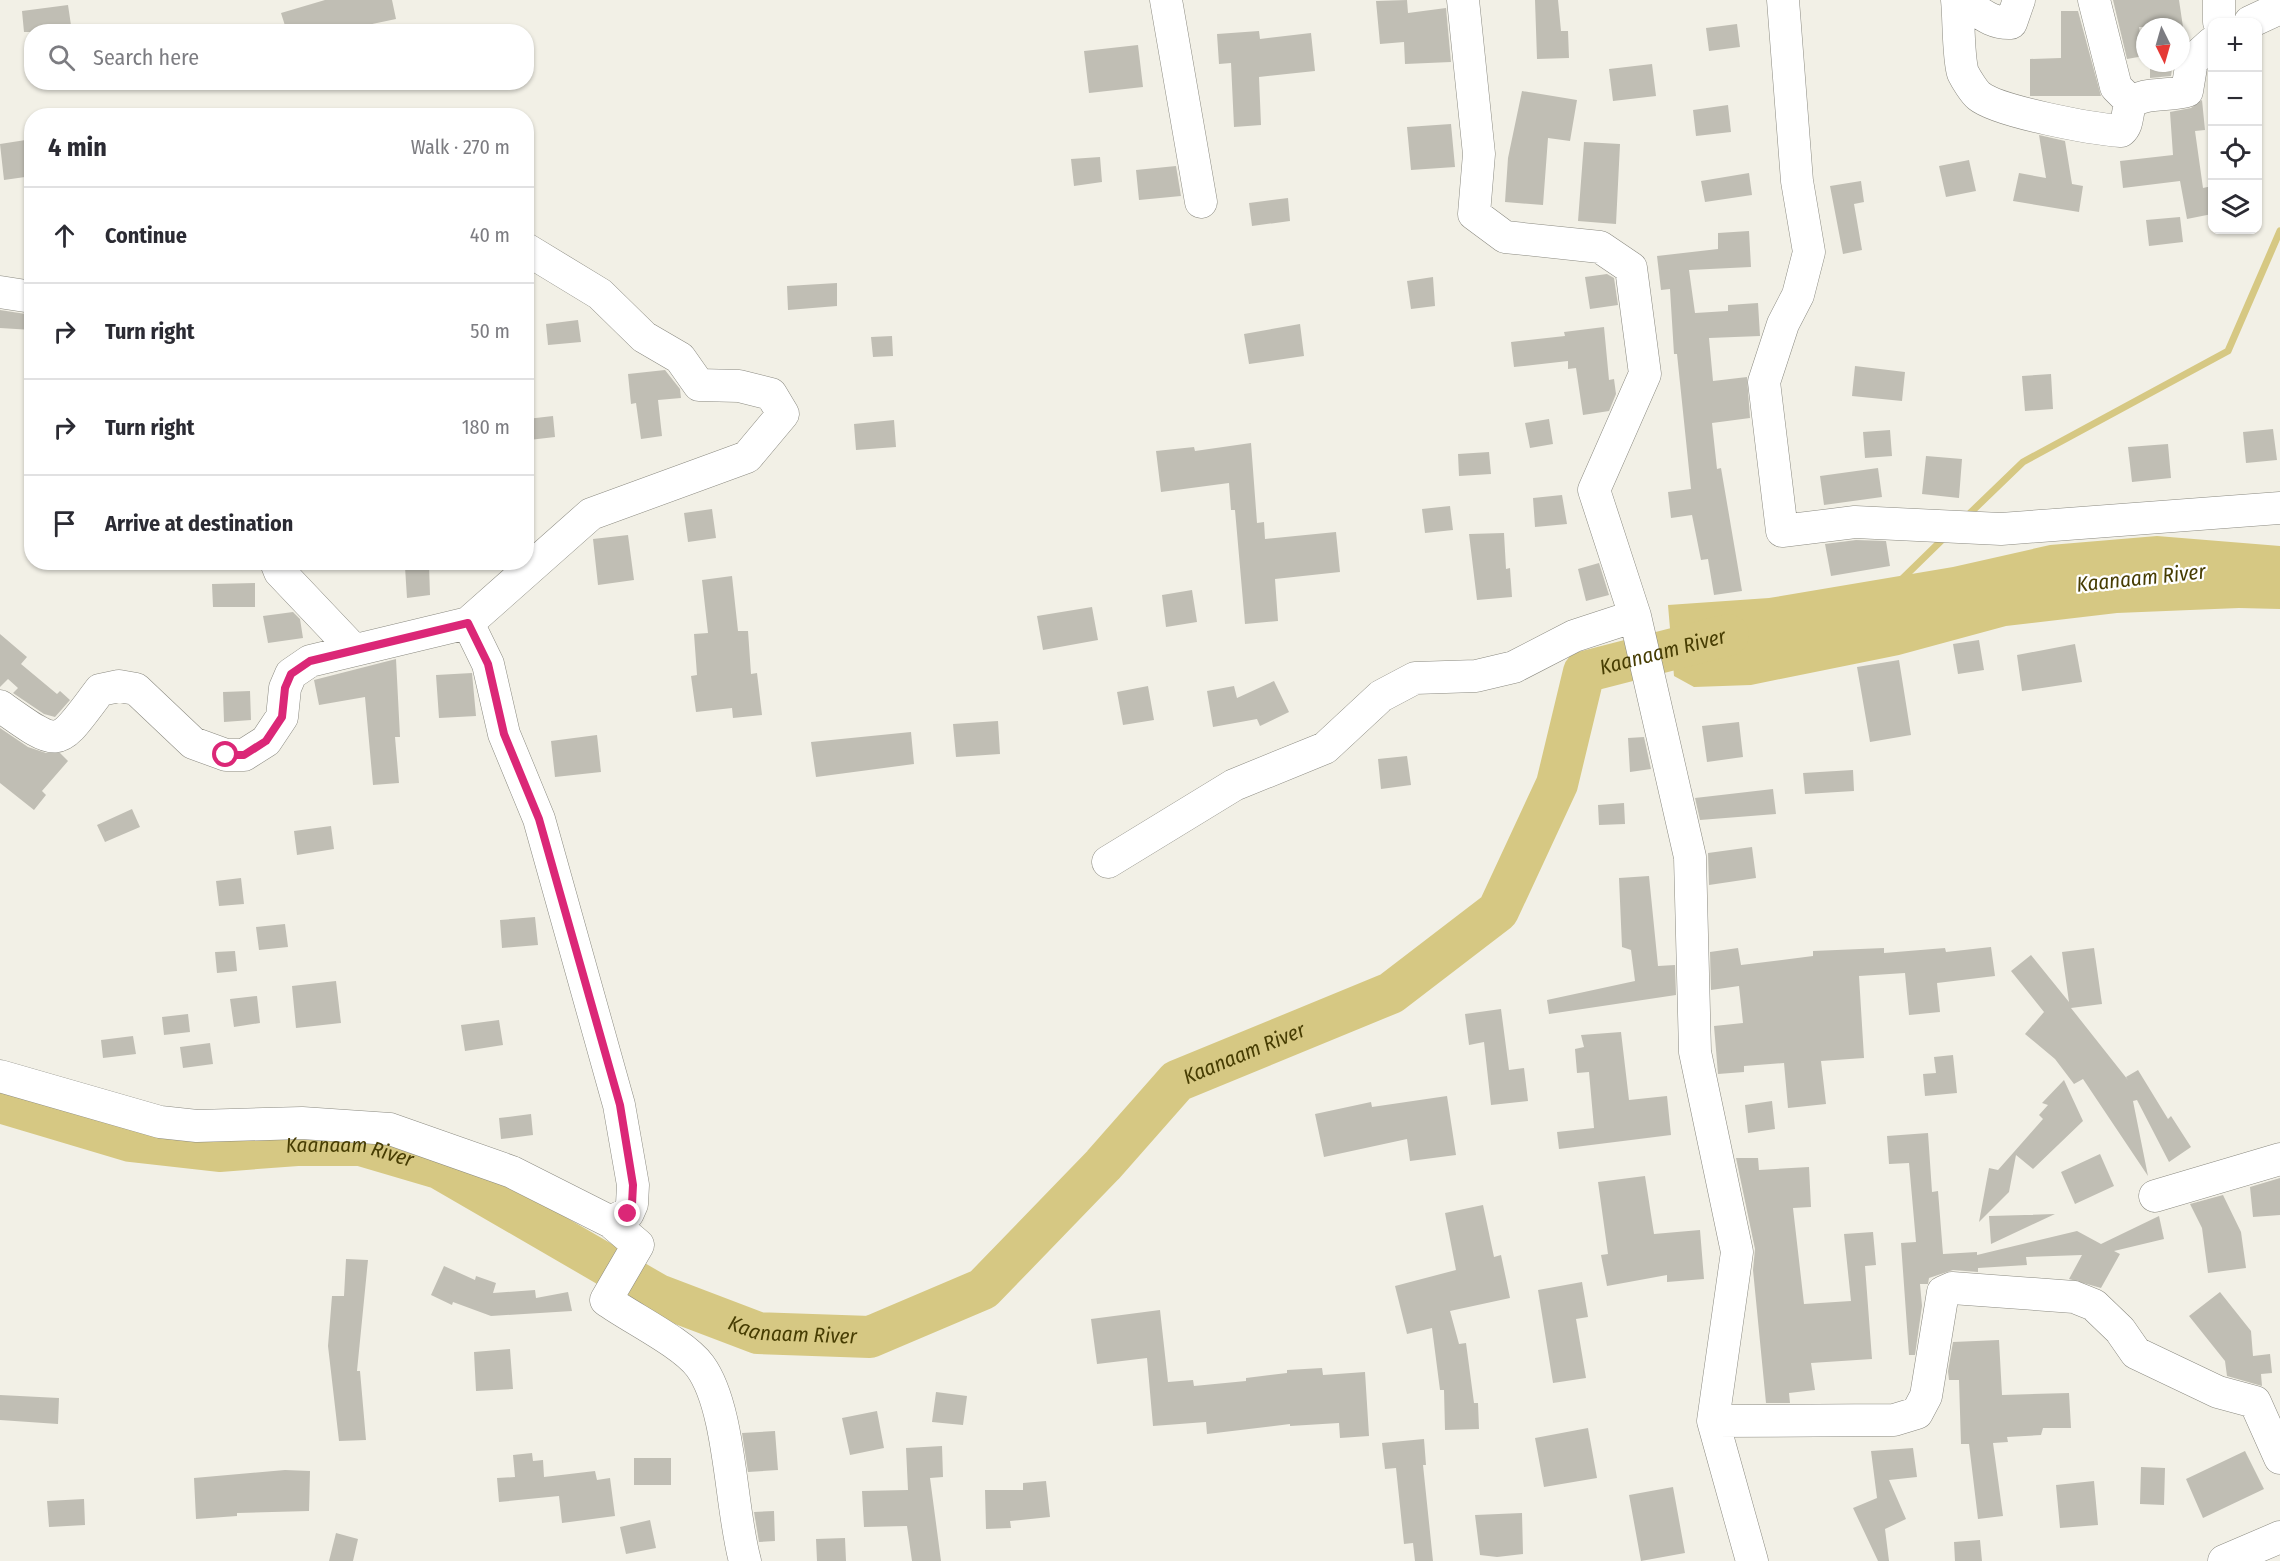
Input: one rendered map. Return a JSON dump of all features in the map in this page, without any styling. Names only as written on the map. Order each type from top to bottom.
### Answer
[{"type":"street","points":[[1166,0],[1201,202]]},
{"type":"street","points":[[1463,0],[1479,154],[1474,214],[1504,237],[1600,247],[1631,268],[1645,374],[1593,490],[1635,616],[1690,857],[1695,1052],[1737,1252],[1713,1421],[1752,1561]]},
{"type":"street","points":[[1783,0],[1797,181],[1809,252],[1798,295],[1783,324],[1764,382],[1782,531],[1855,522],[2001,529],[2280,508]]},
{"type":"street","points":[[1959,0],[1987,19],[2000,23],[2011,23],[2019,0]]},
{"type":"street","points":[[1959,0],[1963,73],[1979,96],[2006,107],[2061,122],[2121,131],[2125,127],[2132,103],[2138,97],[2187,91],[2192,61],[2208,47]]},
{"type":"street","points":[[2094,0],[2116,87],[2132,103]]},
{"type":"street","points":[[2219,0],[2219,18]]},
{"type":"street","points":[[2259,18],[2280,8]]},
{"type":"street","points":[[534,254],[600,294],[644,337],[680,358],[699,385],[739,387],[771,394],[783,414],[747,457],[591,514],[534,565]]},
{"type":"street","points":[[0,292],[24,296]]},
{"type":"street","points":[[279,570],[353,650]]},
{"type":"street","points":[[0,706],[49,737],[60,737],[74,727],[100,690],[119,686],[136,689],[193,743],[226,755],[244,755],[266,741],[282,717],[285,688],[291,674],[310,661],[468,623],[528,570]]},
{"type":"street","points":[[1108,862],[1234,786],[1325,748],[1382,696],[1414,678],[1476,676],[1514,667],[1574,636],[1635,616]]},
{"type":"street","points":[[468,623],[488,664],[504,734],[539,819],[620,1105],[633,1185],[632,1204],[628,1214],[611,1222]]},
{"type":"street","points":[[0,1076],[160,1122],[197,1126],[302,1123],[390,1129],[512,1173],[611,1222],[638,1245],[606,1300],[673,1342],[699,1365],[713,1390],[721,1422],[738,1536],[745,1561]]},
{"type":"street","points":[[2156,1196],[2280,1159]]},
{"type":"street","points":[[1713,1421],[1894,1420],[1917,1413],[1926,1396],[1943,1292],[1952,1288],[2022,1291],[2074,1297],[2094,1305],[2120,1330],[2136,1353],[2218,1392],[2255,1402],[2280,1458]]},
{"type":"street","points":[[2223,1561],[2280,1537]]},
{"type":"water","points":[[2157,536],[2280,546],[2280,609],[2239,608],[2117,613],[2006,626],[1899,655],[1751,685],[1694,687],[1674,676],[1668,605],[1769,598],[1953,567],[2050,545]]},
{"type":"building","points":[[325,0],[392,0],[396,19],[372,24],[284,24],[281,13]]},
{"type":"building","points":[[1407,0],[1408,13],[1446,8],[1451,62],[1405,64],[1404,42],[1380,44],[1376,1]]},
{"type":"building","points":[[1535,0],[1558,0],[1561,31],[1568,31],[1569,58],[1537,59]]},
{"type":"building","points":[[2113,0],[2179,0],[2182,18],[2136,18],[2136,57],[2127,59]]},
{"type":"building","points":[[68,5],[71,24],[24,24],[24,32],[22,11]]},
{"type":"building","points":[[2061,11],[2078,11],[2101,96],[2030,96],[2030,59],[2061,58]]},
{"type":"building","points":[[1737,24],[1740,47],[1709,51],[1706,28]]},
{"type":"building","points":[[1259,31],[1260,39],[1311,33],[1315,71],[1259,77],[1261,125],[1234,127],[1231,63],[1219,64],[1217,34]]},
{"type":"building","points":[[1138,45],[1143,87],[1089,93],[1084,51]]},
{"type":"building","points":[[1652,64],[1656,96],[1613,101],[1609,69]]},
{"type":"building","points":[[2150,72],[2172,72],[2171,76],[2150,78]]},
{"type":"building","points":[[1522,91],[1577,100],[1570,141],[1548,138],[1543,205],[1505,202],[1508,158]]},
{"type":"building","points":[[2202,100],[2205,130],[2195,131],[2203,188],[2208,187],[2208,215],[2187,219],[2180,181],[2123,188],[2120,161],[2173,155],[2170,112],[2191,108]]},
{"type":"building","points":[[1728,105],[1731,132],[1696,136],[1693,110]]},
{"type":"building","points":[[1451,124],[1455,167],[1411,170],[1407,127]]},
{"type":"building","points":[[2039,135],[2065,141],[2072,184],[2083,186],[2079,212],[2013,201],[2019,173],[2046,178]]},
{"type":"building","points":[[24,140],[24,177],[4,180],[0,144]]},
{"type":"building","points":[[1584,142],[1620,144],[1616,224],[1578,221]]},
{"type":"building","points":[[1100,157],[1102,182],[1074,186],[1071,159]]},
{"type":"building","points":[[1969,160],[1976,191],[1946,197],[1939,166]]},
{"type":"building","points":[[1176,166],[1181,196],[1139,200],[1136,170]]},
{"type":"building","points":[[1749,173],[1752,195],[1705,202],[1701,181]]},
{"type":"building","points":[[1861,181],[1864,202],[1854,204],[1862,250],[1843,254],[1830,186]]},
{"type":"building","points":[[1288,198],[1290,221],[1252,226],[1249,203]]},
{"type":"building","points":[[2180,217],[2183,242],[2149,246],[2146,220]]},
{"type":"building","points":[[1749,231],[1751,267],[1689,270],[1695,313],[1728,311],[1728,305],[1758,303],[1760,336],[1709,338],[1713,381],[1747,377],[1750,418],[1712,423],[1717,469],[1721,468],[1742,591],[1714,595],[1708,559],[1701,560],[1692,515],[1671,518],[1668,492],[1691,489],[1677,354],[1674,354],[1670,289],[1661,290],[1657,256],[1718,249],[1718,233]]},
{"type":"building","points":[[1607,274],[1614,278],[1618,305],[1590,309],[1585,277]]},
{"type":"building","points":[[1433,277],[1435,306],[1411,309],[1407,281]]},
{"type":"building","points":[[837,283],[837,306],[788,310],[787,286]]},
{"type":"building","points":[[0,310],[24,314],[24,330],[0,328]]},
{"type":"building","points":[[578,320],[581,342],[548,345],[546,324]]},
{"type":"building","points":[[1300,324],[1304,356],[1249,364],[1244,334]]},
{"type":"building","points":[[1604,327],[1609,380],[1614,379],[1616,394],[1609,411],[1583,415],[1576,368],[1568,369],[1568,361],[1514,367],[1511,342],[1565,336],[1564,332]]},
{"type":"building","points":[[892,336],[893,356],[873,357],[871,337]]},
{"type":"building","points":[[1855,366],[1905,372],[1902,401],[1852,396]]},
{"type":"building","points":[[665,370],[680,389],[681,398],[658,400],[662,436],[641,439],[636,403],[631,404],[628,374]]},
{"type":"building","points":[[2051,374],[2053,409],[2025,411],[2022,376]]},
{"type":"building","points":[[553,416],[555,437],[534,439],[534,418]]},
{"type":"building","points":[[1549,419],[1553,444],[1530,448],[1525,423]]},
{"type":"building","points":[[894,420],[896,447],[856,450],[854,424]]},
{"type":"building","points":[[2273,429],[2277,460],[2246,463],[2243,432]]},
{"type":"building","points":[[1890,430],[1892,456],[1865,458],[1863,432]]},
{"type":"building","points":[[1251,443],[1257,523],[1264,522],[1265,539],[1336,532],[1340,572],[1275,579],[1278,621],[1245,624],[1235,510],[1231,510],[1229,483],[1161,492],[1156,451],[1194,447],[1195,451]]},
{"type":"building","points":[[2168,444],[2171,478],[2132,482],[2128,447]]},
{"type":"building","points":[[1489,452],[1491,474],[1459,476],[1458,454]]},
{"type":"building","points":[[1926,456],[1962,459],[1959,498],[1922,494]]},
{"type":"building","points":[[1878,468],[1882,497],[1824,505],[1820,476]]},
{"type":"building","points":[[1562,495],[1567,524],[1535,527],[1533,498]]},
{"type":"building","points":[[1450,506],[1453,530],[1425,533],[1422,509]]},
{"type":"building","points":[[712,509],[716,538],[688,542],[684,513]]},
{"type":"building","points":[[1504,533],[1506,569],[1510,568],[1512,597],[1477,600],[1469,534]]},
{"type":"building","points":[[628,535],[634,580],[598,585],[593,539]]},
{"type":"building","points":[[1856,540],[1886,541],[1890,566],[1831,576],[1825,544]]},
{"type":"building","points":[[1599,563],[1609,595],[1586,601],[1578,569]]},
{"type":"building","points":[[405,570],[429,570],[430,595],[407,598]]},
{"type":"building","points":[[732,576],[738,631],[748,631],[751,674],[757,673],[762,715],[733,718],[732,708],[696,712],[691,676],[697,675],[694,634],[708,633],[702,580]]},
{"type":"building","points":[[255,583],[255,607],[213,607],[212,584]]},
{"type":"building","points":[[1192,590],[1197,622],[1166,627],[1162,595]]},
{"type":"building","points":[[1092,607],[1098,640],[1043,650],[1037,616]]},
{"type":"building","points":[[293,612],[300,619],[303,638],[268,643],[263,616]]},
{"type":"building","points":[[0,634],[27,657],[21,664],[57,694],[60,691],[70,700],[55,717],[44,714],[13,693],[18,688],[8,679],[0,687]]},
{"type":"building","points":[[1979,640],[1984,670],[1958,674],[1953,644]]},
{"type":"building","points":[[2075,644],[2082,682],[2022,691],[2017,655]]},
{"type":"building","points":[[396,659],[400,737],[395,737],[399,783],[373,785],[365,697],[319,705],[314,680]]},
{"type":"building","points":[[1899,660],[1911,735],[1870,742],[1857,667]]},
{"type":"building","points":[[472,673],[476,716],[439,718],[436,675]]},
{"type":"building","points":[[1274,681],[1289,712],[1260,726],[1257,719],[1213,727],[1207,691],[1234,686],[1237,698]]},
{"type":"building","points":[[1148,686],[1154,720],[1123,725],[1117,692]]},
{"type":"building","points":[[250,691],[251,720],[224,722],[223,692]]},
{"type":"building","points":[[998,721],[1000,754],[956,757],[953,724]]},
{"type":"building","points":[[1739,722],[1743,757],[1707,762],[1702,726]]},
{"type":"building","points":[[0,728],[28,747],[46,753],[60,753],[68,761],[42,791],[46,795],[34,810],[0,783]]},
{"type":"building","points":[[911,732],[914,764],[816,777],[811,742]]},
{"type":"building","points":[[597,735],[601,772],[555,777],[551,741]]},
{"type":"building","points":[[1644,737],[1651,769],[1630,772],[1628,738]]},
{"type":"building","points":[[1407,756],[1411,785],[1381,789],[1378,759]]},
{"type":"building","points":[[1853,770],[1854,791],[1805,794],[1803,773]]},
{"type":"building","points":[[1773,789],[1776,814],[1700,820],[1695,798]]},
{"type":"building","points":[[1624,803],[1625,824],[1599,825],[1598,805]]},
{"type":"building","points":[[132,809],[140,827],[105,842],[97,825]]},
{"type":"building","points":[[331,826],[334,849],[297,855],[294,831]]},
{"type":"building","points":[[1752,847],[1756,878],[1709,885],[1708,853]]},
{"type":"building","points":[[1649,876],[1658,966],[1675,965],[1676,995],[1549,1014],[1547,1000],[1635,981],[1631,950],[1622,947],[1619,878]]},
{"type":"building","points":[[241,878],[244,904],[219,906],[216,881]]},
{"type":"building","points":[[535,917],[538,945],[502,948],[500,920]]},
{"type":"building","points":[[285,924],[288,947],[259,950],[256,927]]},
{"type":"building","points":[[1991,947],[1995,976],[1937,983],[1940,1012],[1909,1015],[1905,973],[1859,976],[1864,1058],[1821,1061],[1826,1104],[1788,1108],[1784,1063],[1744,1066],[1744,1072],[1718,1074],[1714,1026],[1743,1023],[1739,986],[1711,990],[1710,952],[1738,948],[1741,965],[1813,956],[1813,951],[1884,948],[1884,953],[1945,948],[1946,952]]},
{"type":"building","points":[[2094,948],[2102,1004],[2071,1008],[2128,1080],[2126,1077],[2138,1070],[2168,1119],[2171,1116],[2191,1147],[2169,1162],[2137,1100],[2133,1101],[2148,1176],[2083,1079],[2074,1084],[2055,1059],[2025,1034],[2044,1012],[2011,971],[2031,955],[2069,1002],[2062,952]]},
{"type":"building","points":[[235,951],[237,971],[217,973],[215,952]]},
{"type":"building","points":[[336,981],[341,1023],[296,1028],[292,986]]},
{"type":"building","points":[[257,996],[260,1023],[234,1027],[230,999]]},
{"type":"building","points":[[1501,1009],[1509,1070],[1524,1068],[1528,1101],[1491,1105],[1484,1042],[1469,1045],[1465,1014]]},
{"type":"building","points":[[188,1014],[190,1032],[164,1035],[162,1017]]},
{"type":"building","points":[[499,1020],[503,1045],[465,1051],[461,1025]]},
{"type":"building","points":[[1621,1032],[1629,1100],[1667,1096],[1671,1135],[1559,1149],[1557,1132],[1594,1128],[1589,1072],[1577,1073],[1575,1049],[1584,1047],[1581,1035]]},
{"type":"building","points":[[133,1036],[136,1054],[103,1058],[101,1040]]},
{"type":"building","points":[[210,1043],[213,1064],[183,1068],[180,1047]]},
{"type":"building","points":[[1953,1055],[1957,1093],[1925,1096],[1923,1074],[1936,1073],[1934,1057]]},
{"type":"building","points":[[2064,1080],[2083,1121],[2033,1169],[2016,1155],[2009,1192],[1979,1222],[1989,1168],[1998,1170],[2043,1119],[2039,1115],[2048,1105],[2042,1103]]},
{"type":"building","points":[[1447,1096],[1456,1155],[1410,1161],[1407,1139],[1324,1157],[1315,1114],[1371,1102],[1372,1107]]},
{"type":"building","points":[[1772,1101],[1775,1129],[1748,1133],[1745,1105]]},
{"type":"building","points":[[531,1114],[533,1135],[501,1139],[499,1118]]},
{"type":"building","points":[[1928,1133],[1932,1192],[1938,1191],[1943,1254],[1977,1252],[1977,1255],[2077,1231],[2101,1244],[2159,1216],[2164,1239],[2114,1251],[2120,1254],[2101,1288],[2069,1279],[2082,1255],[2026,1257],[2027,1265],[1978,1268],[1978,1272],[1953,1270],[1929,1278],[1928,1284],[1920,1284],[1922,1306],[1915,1355],[1909,1355],[1901,1243],[1916,1242],[1909,1163],[1889,1164],[1887,1136]]},
{"type":"building","points":[[2100,1154],[2114,1186],[2075,1204],[2061,1172]]},
{"type":"building","points":[[1736,1158],[1758,1158],[1759,1170],[1809,1167],[1811,1207],[1793,1208],[1804,1304],[1851,1301],[1844,1234],[1873,1232],[1876,1265],[1865,1266],[1872,1359],[1811,1363],[1815,1390],[1789,1393],[1790,1403],[1766,1403],[1753,1270],[1755,1249]]},
{"type":"building","points":[[1645,1176],[1654,1234],[1700,1230],[1704,1279],[1667,1282],[1667,1275],[1607,1286],[1601,1255],[1608,1254],[1598,1182]]},
{"type":"building","points":[[2280,1178],[2280,1215],[2253,1217],[2250,1187]]},
{"type":"building","points":[[2223,1195],[2241,1232],[2246,1268],[2208,1273],[2202,1228],[2190,1204]]},
{"type":"building","points":[[1483,1205],[1494,1257],[1501,1255],[1510,1298],[1450,1311],[1459,1344],[1466,1343],[1474,1403],[1478,1403],[1479,1429],[1445,1430],[1444,1390],[1440,1390],[1432,1328],[1407,1334],[1395,1286],[1456,1270],[1445,1213]]},
{"type":"building","points":[[2055,1214],[1991,1244],[1989,1216]]},
{"type":"building","points":[[346,1259],[368,1260],[357,1371],[360,1371],[366,1440],[339,1441],[328,1346],[332,1296],[344,1296]]},
{"type":"building","points":[[444,1266],[475,1280],[476,1276],[496,1283],[493,1293],[535,1290],[536,1298],[568,1292],[572,1311],[491,1316],[453,1302],[452,1305],[431,1295]]},
{"type":"building","points":[[1582,1282],[1588,1317],[1576,1319],[1586,1378],[1553,1383],[1538,1290]]},
{"type":"building","points":[[2220,1292],[2251,1331],[2253,1356],[2270,1354],[2272,1373],[2261,1374],[2262,1386],[2227,1376],[2225,1361],[2189,1316]]},
{"type":"building","points":[[1160,1310],[1168,1382],[1193,1380],[1194,1386],[1246,1381],[1246,1378],[1287,1373],[1287,1370],[1322,1368],[1323,1375],[1365,1372],[1369,1436],[1340,1438],[1339,1423],[1290,1426],[1290,1424],[1207,1434],[1206,1422],[1153,1426],[1147,1358],[1097,1364],[1091,1319]]},
{"type":"building","points":[[1999,1340],[2002,1395],[2069,1393],[2071,1428],[2043,1428],[2041,1435],[2007,1437],[2008,1442],[1993,1443],[2003,1516],[1978,1519],[1969,1444],[1961,1444],[1959,1380],[1949,1380],[1948,1371],[1953,1342]]},
{"type":"building","points":[[510,1349],[513,1389],[476,1391],[474,1352]]},
{"type":"building","points":[[936,1392],[967,1396],[963,1425],[932,1422]]},
{"type":"building","points":[[0,1395],[59,1398],[58,1424],[0,1420]]},
{"type":"building","points":[[877,1411],[884,1448],[850,1455],[842,1418]]},
{"type":"building","points":[[1588,1428],[1597,1478],[1544,1487],[1535,1438]]},
{"type":"building","points":[[775,1431],[778,1470],[748,1472],[742,1433]]},
{"type":"building","points":[[1424,1439],[1426,1465],[1423,1465],[1433,1561],[1415,1561],[1413,1543],[1404,1544],[1396,1468],[1385,1469],[1382,1443]]},
{"type":"building","points":[[942,1446],[943,1477],[930,1478],[941,1561],[912,1561],[907,1526],[864,1527],[862,1491],[908,1490],[906,1448]]},
{"type":"building","points":[[1913,1448],[1917,1477],[1889,1480],[1906,1519],[1885,1529],[1889,1561],[1878,1561],[1853,1508],[1877,1498],[1871,1451]]},
{"type":"building","points":[[2245,1451],[2264,1489],[2203,1518],[2186,1479]]},
{"type":"building","points":[[532,1453],[533,1461],[543,1460],[544,1477],[595,1471],[597,1480],[610,1478],[615,1516],[562,1523],[559,1496],[499,1502],[497,1478],[515,1477],[513,1455]]},
{"type":"building","points":[[634,1458],[671,1458],[671,1485],[634,1485]]},
{"type":"building","points":[[2141,1467],[2165,1468],[2164,1505],[2140,1504]]},
{"type":"building","points":[[285,1470],[310,1471],[309,1511],[237,1513],[237,1516],[196,1519],[194,1478]]},
{"type":"building","points":[[1046,1481],[1050,1517],[1010,1521],[1011,1528],[986,1529],[985,1490],[1023,1490],[1023,1483]]},
{"type":"building","points":[[2094,1481],[2098,1525],[2060,1528],[2056,1485]]},
{"type":"building","points":[[1673,1487],[1685,1553],[1641,1561],[1629,1495]]},
{"type":"building","points":[[84,1499],[85,1525],[49,1527],[47,1501]]},
{"type":"building","points":[[774,1511],[775,1541],[759,1542],[754,1512]]},
{"type":"building","points":[[1522,1513],[1523,1554],[1497,1557],[1480,1555],[1475,1515]]},
{"type":"building","points":[[650,1520],[656,1548],[626,1554],[620,1527]]},
{"type":"building","points":[[336,1533],[358,1539],[353,1561],[329,1561]]},
{"type":"building","points":[[845,1538],[846,1561],[817,1561],[816,1539]]},
{"type":"building","points":[[1980,1540],[1982,1561],[1955,1561],[1954,1542]]},
{"type":"waterway","points":[[1966,517],[2023,462],[2228,351],[2280,231]]},
{"type":"waterway","points":[[1902,579],[1945,537]]},
{"type":"waterway","name":"Kaanaam River","points":[[0,1102],[130,1141],[219,1151],[297,1145],[361,1145],[439,1168],[658,1295],[758,1333],[870,1337],[983,1289],[1103,1165],[1177,1081],[1391,993],[1498,911],[1557,784],[1584,672],[1728,635]]},
{"type":"route","points":[[226,755],[244,755],[266,741],[282,717],[285,688],[291,674],[310,661],[468,623],[488,664],[504,734],[539,819],[620,1105],[633,1185],[632,1204],[628,1214]]}]
